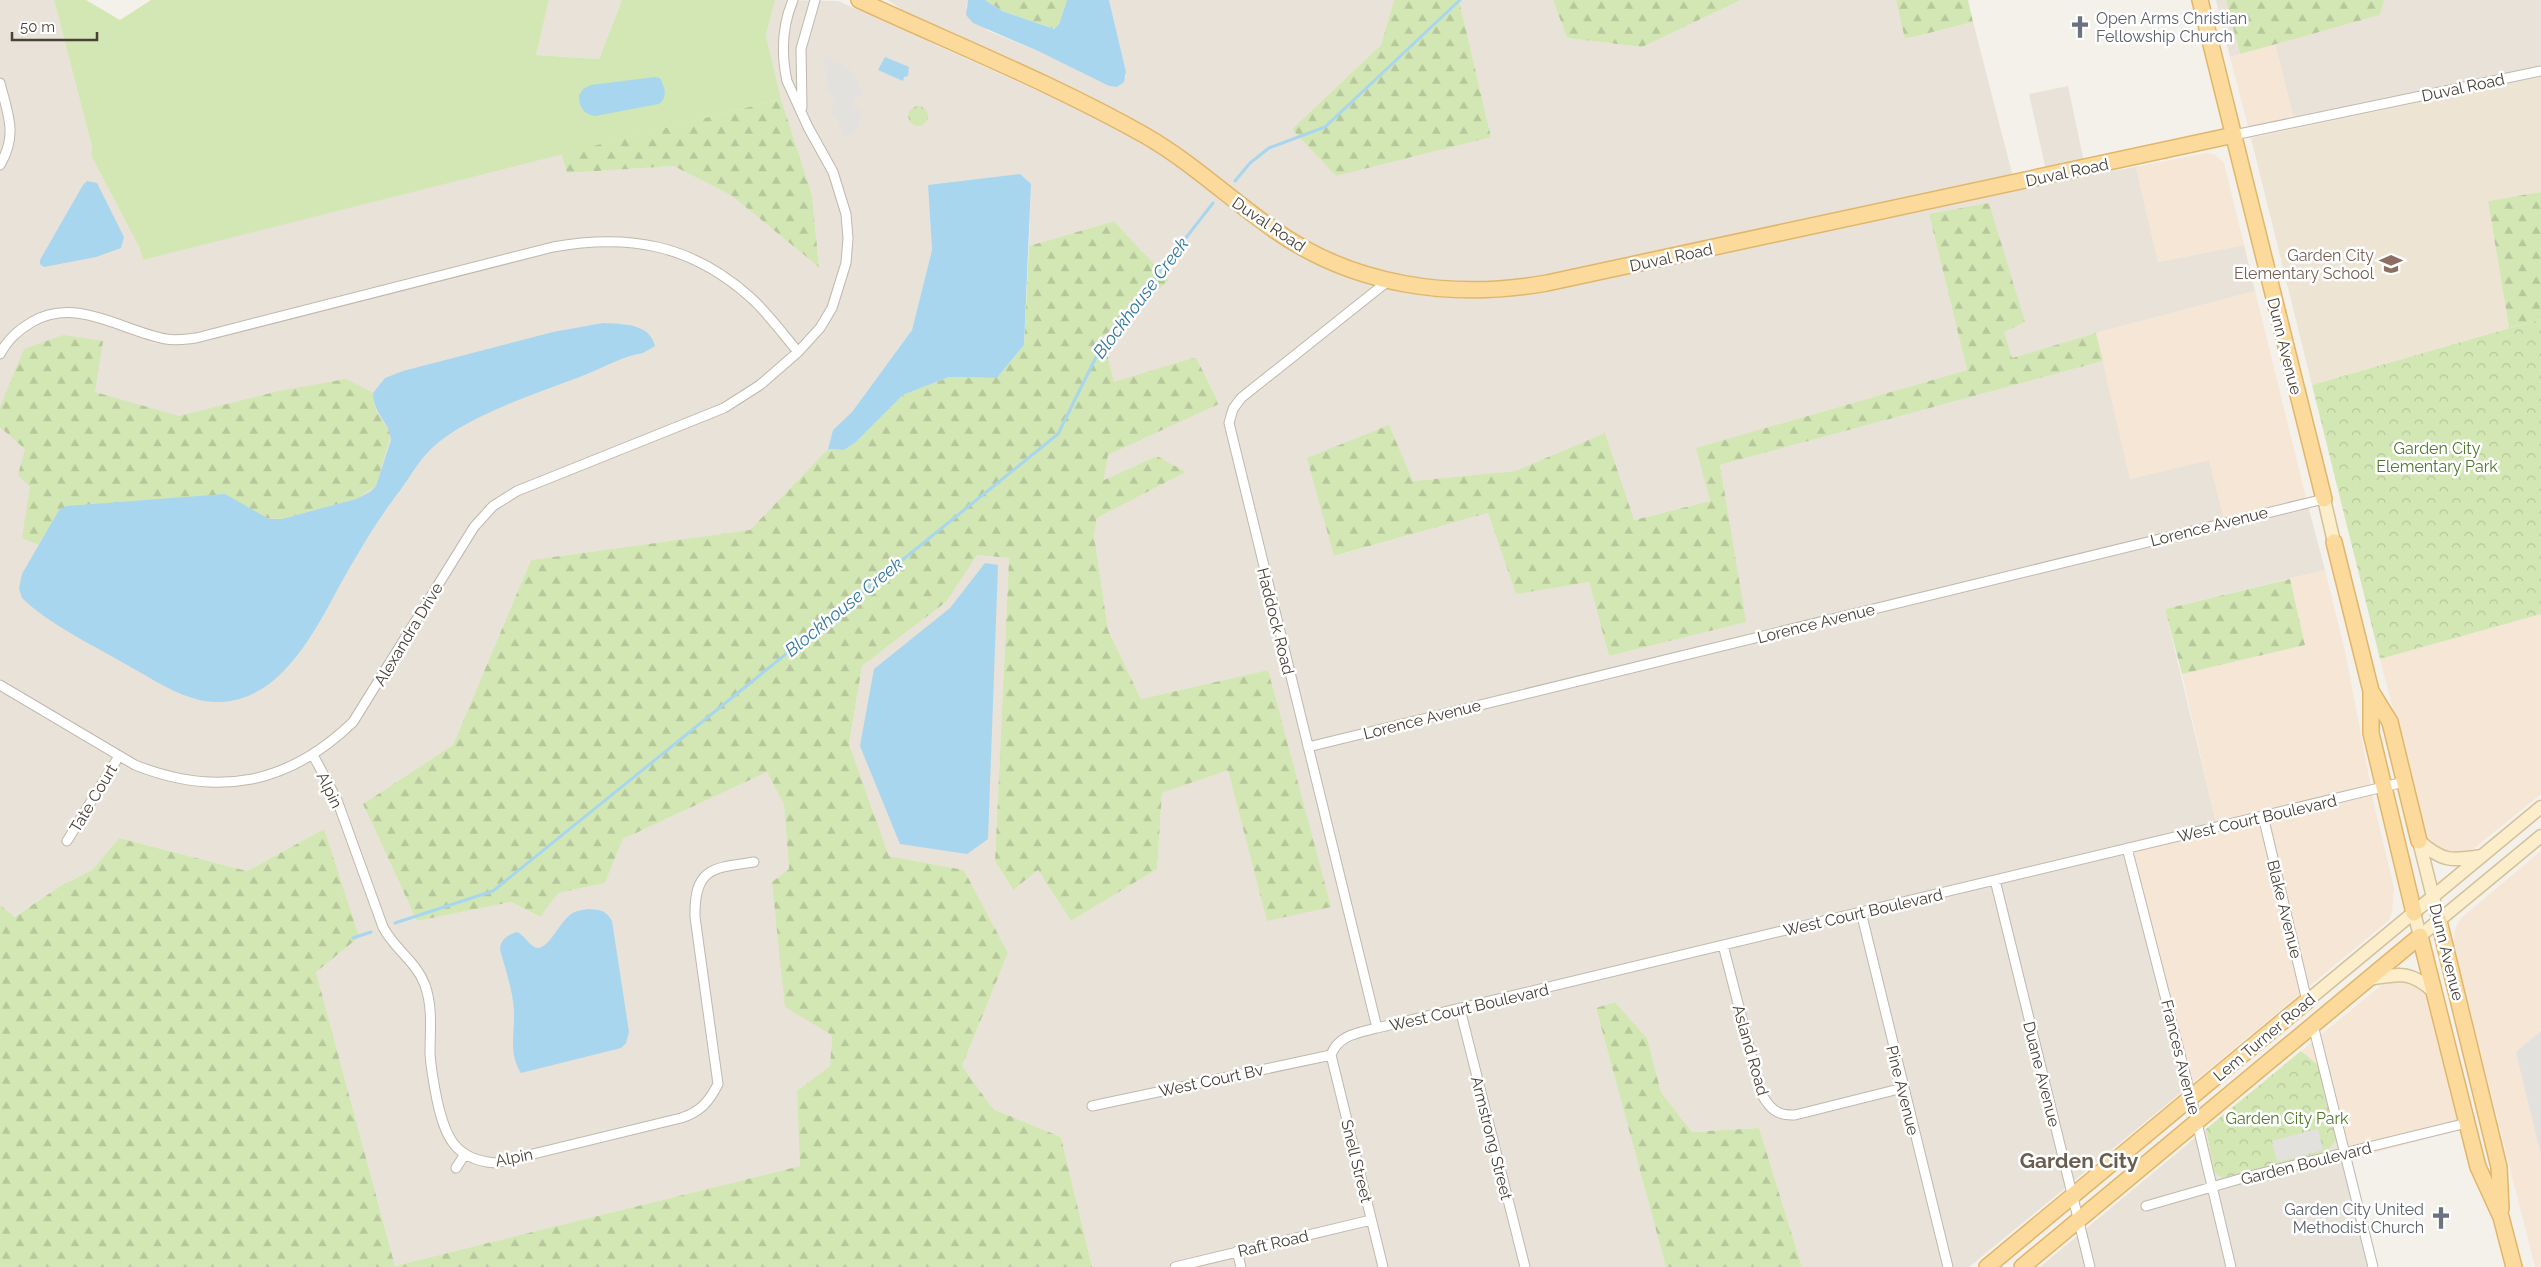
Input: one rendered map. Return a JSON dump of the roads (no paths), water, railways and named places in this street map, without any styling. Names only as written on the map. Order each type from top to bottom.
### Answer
[{"type":"main road","name":"Duval Road","points":[[858,0],[1095,109],[1148,137],[1295,243],[1345,267],[1388,281],[1445,290],[1478,291],[1524,287],[2234,135]]},
{"type":"main road","name":"Dunn Avenue","points":[[2200,0],[2371,692],[2371,733],[2414,912],[2478,1167],[2501,1218],[2514,1267]]},
{"type":"main road","name":"Dunn Avenue","points":[[2371,692],[2390,722],[2439,920],[2499,1167],[2501,1218]]},
{"type":"main road","name":"Lem Turner Road","points":[[1988,1267],[2541,807]]},
{"type":"main road","name":"Lem Turner Road","points":[[2022,1267],[2541,836]]},
{"type":"main road","points":[[2419,841],[2433,853],[2447,860],[2482,856]]},
{"type":"main road","points":[[2369,979],[2410,975],[2424,983],[2434,992]]},
{"type":"street","name":"Alexandra Drive","points":[[0,685],[135,766],[177,779],[222,783],[244,782],[268,775],[313,755],[336,738],[353,722],[474,526],[493,506],[517,491],[724,408],[760,385],[798,352],[820,328],[832,308],[846,264],[848,238],[841,191],[821,148],[808,127],[803,112],[787,81],[783,65],[784,32],[793,0]]},
{"type":"street","name":"Alexandra Drive","points":[[803,112],[802,48],[815,0]]},
{"type":"street","name":"Duval Road","points":[[2234,135],[2252,129],[2541,71]]},
{"type":"street","points":[[0,83],[11,133],[11,140],[0,165]]},
{"type":"street","points":[[0,354],[12,337],[24,326],[38,318],[54,313],[89,314],[166,339],[196,338],[553,247],[604,240],[649,244],[671,249],[711,268],[752,298],[798,352]]},
{"type":"street","name":"Haddock Road","points":[[1377,1028],[1229,423],[1233,409],[1241,398],[1388,281]]},
{"type":"street","name":"Lorence Avenue","points":[[1308,747],[2324,499]]},
{"type":"street","name":"Alpin","points":[[313,755],[337,800],[383,927],[391,940],[409,957],[424,984],[431,1014],[432,1076],[442,1123],[448,1137],[465,1154],[483,1162],[496,1163],[681,1118],[696,1113],[705,1104],[718,1084],[695,917],[694,895],[700,882],[710,871],[725,866],[754,862]]},
{"type":"street","name":"Tate Court","points":[[68,841],[119,756]]},
{"type":"street","name":"West Court Boulevard","points":[[1331,1055],[1334,1045],[1342,1038],[1377,1028],[2404,782]]},
{"type":"street","name":"Blake Avenue","points":[[2262,816],[2308,1001]]},
{"type":"street","name":"Frances Avenue","points":[[2127,848],[2192,1096],[2231,1267]]},
{"type":"street","name":"Duane Avenue","points":[[1994,880],[2090,1267]]},
{"type":"street","name":"Pine Avenue","points":[[1861,912],[1948,1267]]},
{"type":"street","name":"Asland Road","points":[[1723,945],[1761,1093],[1768,1106],[1775,1112],[1784,1115],[1796,1115],[1903,1088]]},
{"type":"street","name":"Armstrong Street","points":[[1460,1009],[1524,1267]]},
{"type":"street","points":[[2313,1025],[2373,1267]]},
{"type":"street","name":"West Court Bv","points":[[1092,1106],[1331,1055]]},
{"type":"street","name":"Snell Street","points":[[1331,1055],[1383,1267]]},
{"type":"street","name":"Garden Boulevard","points":[[2146,1206],[2212,1187],[2467,1122]]},
{"type":"street","points":[[456,1168],[465,1154]]},
{"type":"street","name":"Raft Road","points":[[1175,1267],[1372,1220]]},
{"type":"street","points":[[1237,1251],[1241,1267]]},
{"type":"water","points":[[968,0],[985,0],[1002,11],[1054,29],[1059,24],[1067,0],[1109,0],[1126,72],[1124,82],[1117,87],[1109,86],[1038,51],[973,23],[966,15]]},
{"type":"water","points":[[885,57],[909,67],[908,76],[904,77],[903,81],[878,70]]},
{"type":"water","points":[[660,78],[664,89],[664,99],[659,104],[595,116],[587,114],[581,106],[579,95],[583,89],[591,85]]},
{"type":"water","points":[[1020,174],[1031,184],[1024,345],[997,378],[949,377],[903,395],[856,442],[844,450],[828,449],[833,430],[852,412],[912,330],[932,250],[928,185]]},
{"type":"water","points":[[87,181],[97,183],[124,237],[121,248],[96,257],[44,267],[40,264],[40,260]]},
{"type":"water","points":[[603,323],[634,326],[641,329],[652,338],[655,346],[643,353],[621,359],[505,405],[465,425],[432,448],[417,465],[375,526],[303,648],[286,669],[267,686],[245,697],[219,702],[186,696],[60,627],[22,598],[19,588],[22,574],[59,510],[67,506],[225,494],[269,519],[282,519],[356,499],[370,492],[376,486],[391,440],[388,428],[376,408],[373,393],[385,378],[403,371],[553,332]]},
{"type":"water","points":[[985,563],[998,565],[988,839],[967,854],[900,844],[860,746],[874,669],[950,608]]},
{"type":"water","points":[[588,909],[602,911],[612,921],[629,1032],[626,1043],[621,1048],[521,1073],[513,1050],[513,1003],[500,949],[503,940],[517,932],[532,946],[542,947],[566,918],[576,912]]},
{"type":"waterway","name":"Blockhouse Creek","points":[[1235,181],[1250,163],[1269,148],[1325,127],[1460,0]]},
{"type":"waterway","name":"Blockhouse Creek","points":[[395,923],[493,891],[1058,434],[1101,347],[1213,203]]},
{"type":"waterway","name":"Blockhouse Creek","points":[[353,938],[371,932]]},
{"type":"place","name":"Open Arms Christian Fellowship Church","points":[[2080,27]]},
{"type":"place","name":"Garden City Elementary School","points":[[2391,264]]},
{"type":"place","name":"Garden City United Methodist Church","points":[[2441,1218]]},
{"type":"district","name":"Garden City","points":[[2079,1161]]},
{"type":"park label","name":"Garden City Elementary Park","points":[[2437,457]]},
{"type":"park label","name":"Garden City Park","points":[[2287,1118]]}]
